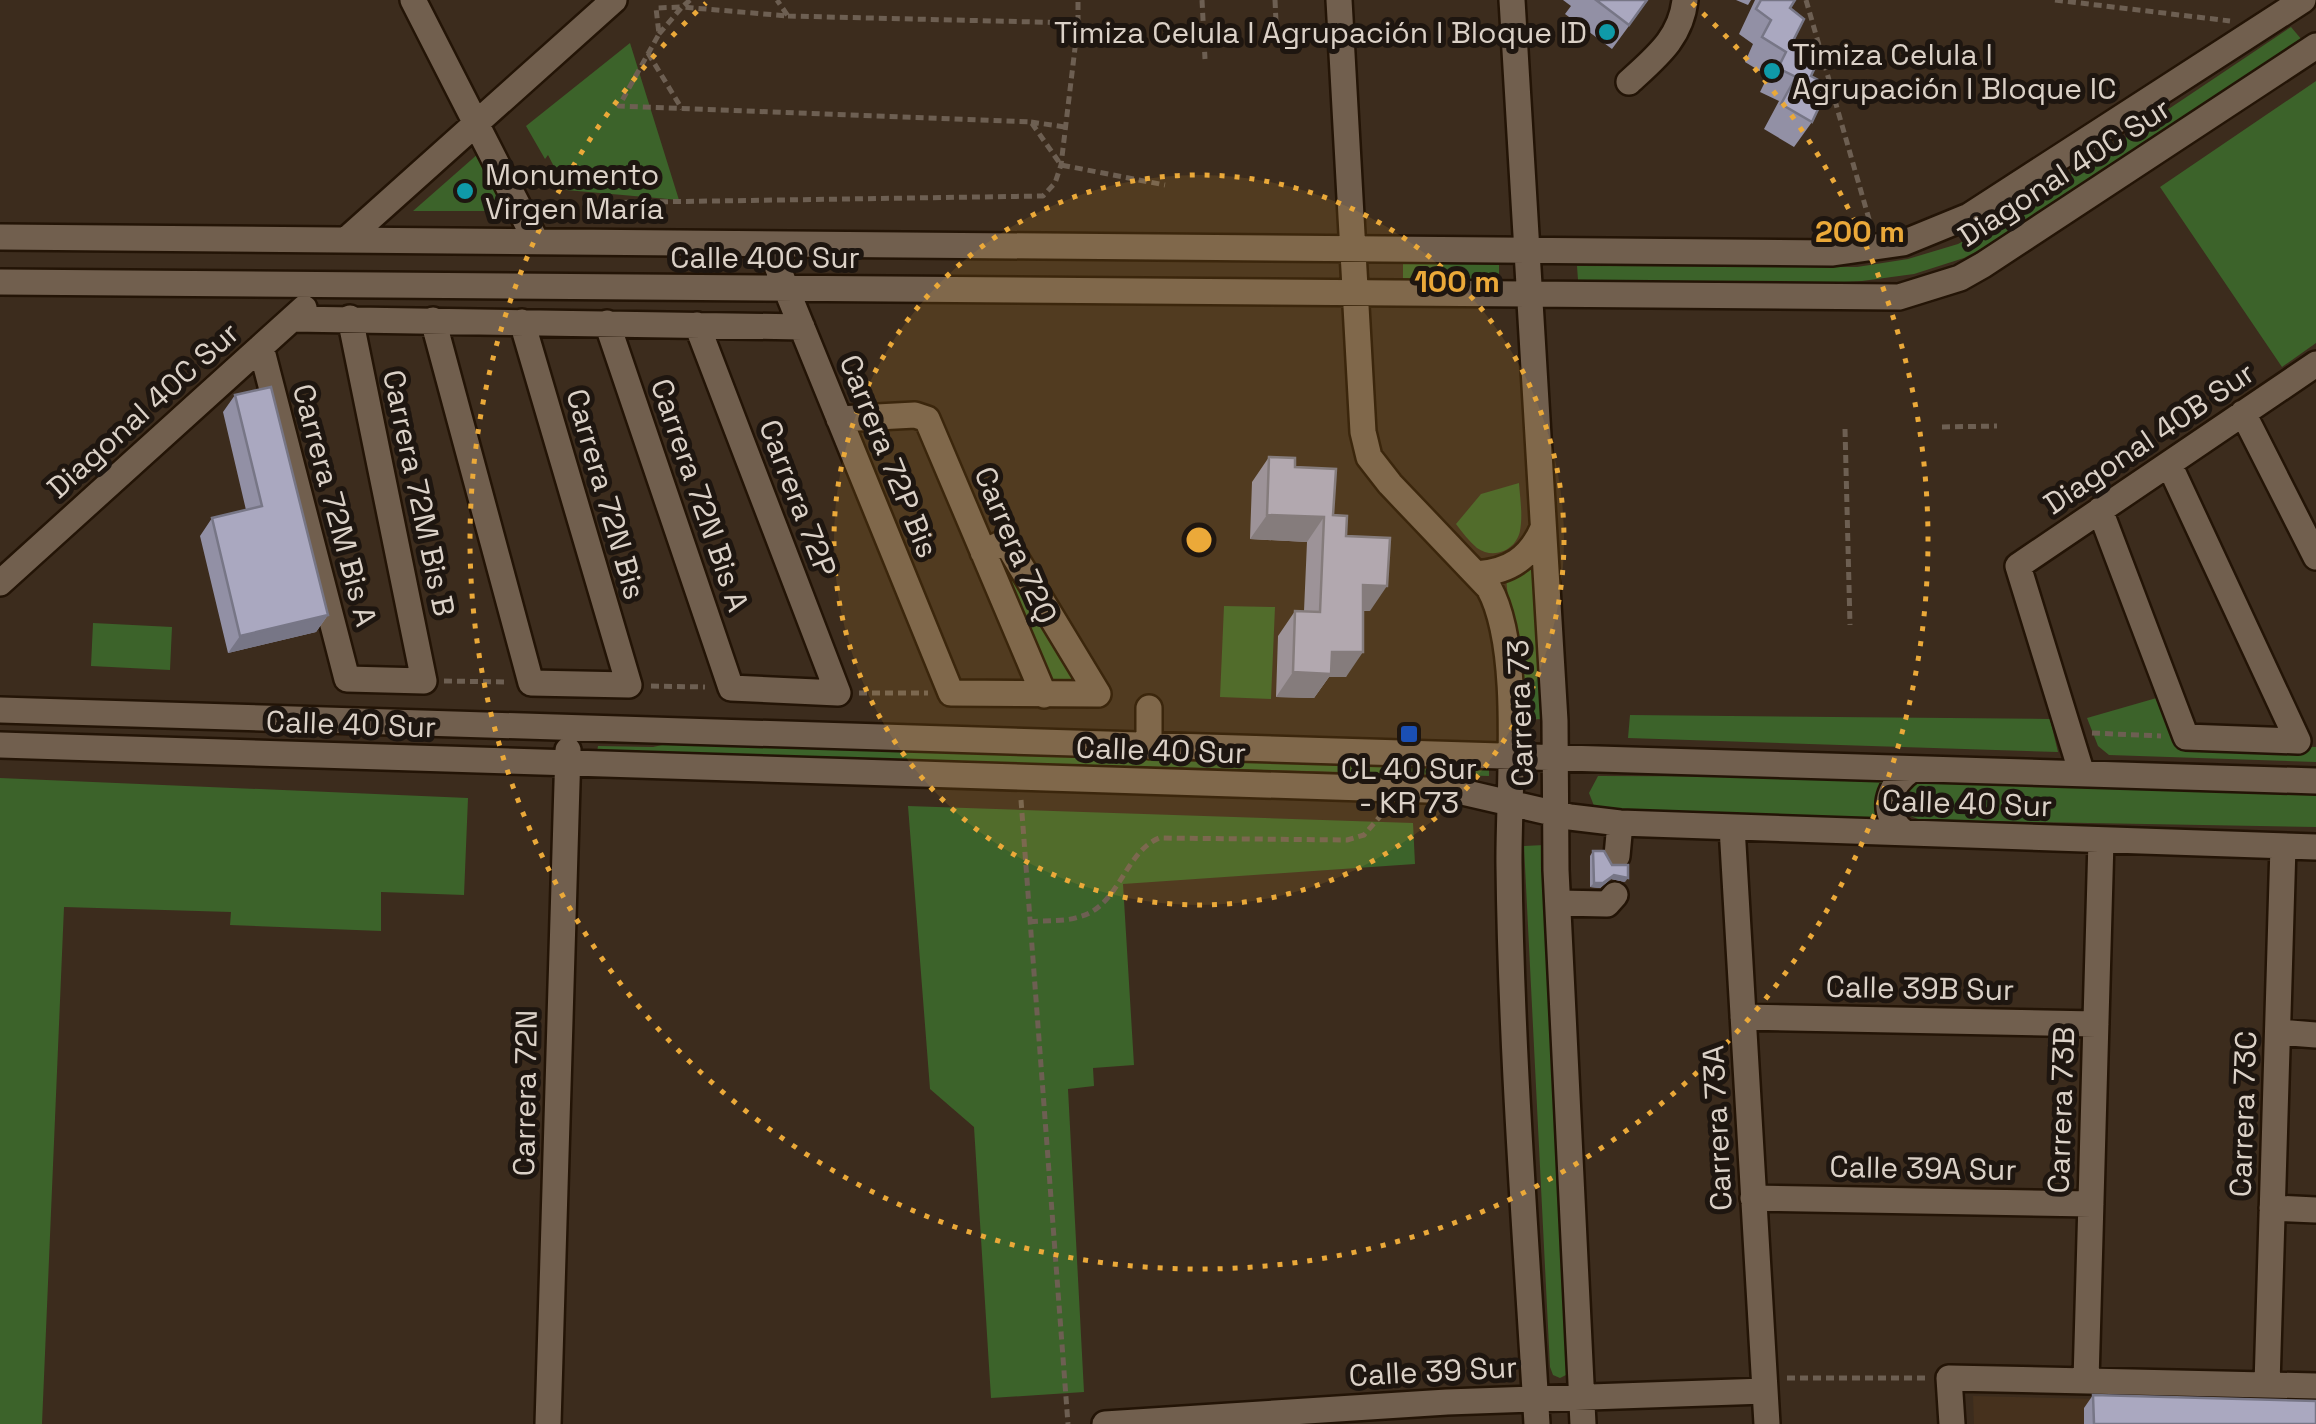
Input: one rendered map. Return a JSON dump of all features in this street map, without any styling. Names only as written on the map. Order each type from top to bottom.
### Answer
[{"type":"street","points":[[412,0],[536,242]]},
{"type":"street","points":[[347,239],[614,0]]},
{"type":"street","name":"Carrera 73","points":[[1339,0],[1363,432],[1370,457],[1390,484],[1489,588],[1502,619],[1510,758],[1508,865],[1536,1411]]},
{"type":"street","name":"Carrera 73","points":[[1512,0],[1555,759],[1558,902],[1583,1424]]},
{"type":"street","points":[[1629,82],[1668,47],[1680,27],[1685,0]]},
{"type":"street","points":[[2300,1],[2316,32]]},
{"type":"street","name":"Diagonal 40C Sur","points":[[1526,251],[1833,253],[1902,243],[1970,216],[2300,1]]},
{"type":"street","name":"Diagonal 40C Sur","points":[[1529,294],[1867,299],[1928,290],[1984,265],[2316,46]]},
{"type":"street","name":"Calle 40C Sur","points":[[0,237],[1526,251]]},
{"type":"street","points":[[155,238],[155,283]]},
{"type":"street","name":"Carrera 72P Bis","points":[[768,244],[952,693]]},
{"type":"street","name":"Calle 40C Sur","points":[[0,282],[1529,294]]},
{"type":"street","name":"Diagonal 40C Sur","points":[[0,583],[330,285]]},
{"type":"street","name":"Carrera 72M Bis B","points":[[350,318],[424,680]]},
{"type":"street","points":[[292,319],[802,327]]},
{"type":"street","points":[[432,320],[531,683],[629,685]]},
{"type":"street","name":"Carrera 72N Bis","points":[[522,322],[629,685]]},
{"type":"street","name":"Carrera 72N Bis A","points":[[607,324],[732,688]]},
{"type":"street","name":"Carrera 72P","points":[[697,325],[838,694]]},
{"type":"street","name":"Carrera 72M Bis A","points":[[261,347],[347,679]]},
{"type":"street","name":"Diagonal 40B Sur","points":[[2069,732],[2018,566],[2315,366]]},
{"type":"street","points":[[2244,413],[2316,557]]},
{"type":"street","name":"Carrera 72Q","points":[[839,419],[915,415],[927,419],[1044,696]]},
{"type":"street","points":[[2100,510],[2186,737],[2298,741],[2169,464]]},
{"type":"street","points":[[1476,574],[1514,565],[1537,542],[1543,528]]},
{"type":"street","points":[[952,693],[1098,694],[1006,542],[983,552]]},
{"type":"street","name":"Calle 40 Sur","points":[[347,679],[424,680]]},
{"type":"street","points":[[732,688],[838,694]]},
{"type":"street","points":[[1149,708],[1149,746]]},
{"type":"street","name":"Calle 40 Sur","points":[[0,710],[2316,781]]},
{"type":"street","points":[[544,727],[558,745],[565,764]]},
{"type":"street","name":"Carrera 72N","points":[[548,1424],[565,764],[578,729]]},
{"type":"street","points":[[2069,732],[2082,774]]},
{"type":"street","name":"Calle 40 Sur","points":[[0,745],[1458,791],[1556,814],[1620,823],[2316,847]]},
{"type":"street","points":[[1905,833],[1891,820],[1888,801],[1893,788],[1912,769]]},
{"type":"street","points":[[1618,856],[1620,823]]},
{"type":"street","name":"Carrera 73A","points":[[1732,828],[1767,1424]]},
{"type":"street","name":"Carrera 73B","points":[[2086,1381],[2101,840]]},
{"type":"street","name":"Carrera 73C","points":[[2267,1385],[2284,846]]},
{"type":"street","points":[[1558,902],[1608,904],[1615,895]]},
{"type":"street","name":"Calle 39B Sur","points":[[1743,1016],[2096,1024]]},
{"type":"street","points":[[2278,1032],[2316,1035]]},
{"type":"street","name":"Calle 39A Sur","points":[[1753,1198],[2091,1204]]},
{"type":"street","points":[[2272,1208],[2316,1210]]},
{"type":"street","points":[[1952,1424],[1950,1378],[2316,1386]]},
{"type":"street","name":"Calle 39 Sur","points":[[1105,1424],[1536,1411],[1582,1396],[1764,1384]]},
{"type":"path","points":[[690,0],[658,34],[619,106],[1031,122],[1066,127]]},
{"type":"path","points":[[777,0],[788,16]]},
{"type":"path","points":[[582,202],[1043,196],[1056,183],[1061,164],[1078,0]]},
{"type":"path","points":[[1202,0],[1205,59]]},
{"type":"path","points":[[1275,0],[1276,22]]},
{"type":"path","points":[[1806,0],[1878,248]]},
{"type":"path","points":[[2055,0],[2229,20],[2246,37]]},
{"type":"path","points":[[658,34],[656,8],[682,7],[788,16],[1078,23]]},
{"type":"path","points":[[648,53],[682,109]]},
{"type":"path","points":[[1031,122],[1061,164],[1165,185]]},
{"type":"path","points":[[1942,427],[1997,426]]},
{"type":"path","points":[[1846,428],[1850,624]]},
{"type":"path","points":[[424,680],[531,683]]},
{"type":"path","points":[[629,685],[732,688]]},
{"type":"path","points":[[838,694],[952,693]]},
{"type":"path","points":[[2069,732],[2186,737]]},
{"type":"path","points":[[1021,800],[1068,1424]]},
{"type":"path","points":[[1030,922],[1077,918],[1093,910],[1117,886],[1134,856],[1159,838],[1347,840],[1364,835],[1382,814]]},
{"type":"path","points":[[1764,1384],[1950,1378]]},
{"type":"shaded area","points":[[1973,1396],[2316,1404],[2316,1424],[1974,1424]]},
{"type":"green space","points":[[2291,27],[2302,40],[2013,232],[1964,258],[1914,274],[1811,284],[1578,280],[1577,266],[1857,267],[1908,259],[1958,244],[2006,218]]},
{"type":"green space","points":[[630,43],[679,200],[566,190],[548,155],[545,159],[526,126]]},
{"type":"green space","points":[[2316,81],[2316,343],[2282,367],[2160,187]]},
{"type":"green space","points":[[479,153],[513,211],[413,211]]},
{"type":"green space","points":[[1403,263],[1499,263],[1499,283],[1403,283]]},
{"type":"green space","points":[[1519,483],[1518,538],[1497,553],[1477,548],[1456,524],[1481,494]]},
{"type":"green space","points":[[1005,557],[1075,680],[1054,682],[998,560]]},
{"type":"green space","points":[[1536,561],[1544,719],[1519,720],[1506,577]]},
{"type":"green space","points":[[1224,606],[1275,607],[1271,699],[1220,697]]},
{"type":"green space","points":[[93,623],[172,627],[170,670],[91,666]]},
{"type":"green space","points":[[2160,697],[2179,742],[2316,747],[2316,762],[2109,755],[2098,746],[2087,718]]},
{"type":"green space","points":[[1630,715],[2050,719],[2058,752],[1628,738]]},
{"type":"green space","points":[[689,739],[1489,765],[1489,776],[597,752],[598,746],[653,747]]},
{"type":"green space","points":[[1598,776],[1885,777],[1876,797],[1880,822],[1596,811],[1589,793]]},
{"type":"green space","points":[[0,778],[468,798],[464,895],[381,892],[381,931],[230,925],[231,912],[64,907],[42,1424],[0,1424]]},
{"type":"green space","points":[[1921,781],[2316,792],[2316,827],[1921,820],[1910,816],[1904,804],[1910,789]]},
{"type":"green space","points":[[908,806],[1413,823],[1415,864],[1123,884],[1134,1065],[1093,1068],[1094,1086],[1068,1089],[1084,1392],[991,1398],[974,1127],[930,1089]]},
{"type":"green space","points":[[1544,845],[1568,1374],[1560,1378],[1553,1375],[1550,1367],[1524,846]]},
{"type":"building","points":[[1596,0],[1647,0],[1629,25]]},
{"type":"building","points":[[1761,0],[1795,0],[1790,8],[1804,19],[1793,41],[1820,57],[1811,76],[1829,86],[1812,122],[1781,104],[1796,77],[1778,68],[1786,52],[1762,37],[1771,20],[1756,9]]},
{"type":"building","points":[[271,387],[328,615],[240,636],[212,518],[262,506],[235,395]]},
{"type":"building","points":[[1269,457],[1295,458],[1295,467],[1336,469],[1333,515],[1347,516],[1346,536],[1390,538],[1387,586],[1363,585],[1363,652],[1332,652],[1331,674],[1293,672],[1295,611],[1320,612],[1324,517],[1267,515]]},
{"type":"building","points":[[1593,851],[1604,851],[1612,865],[1628,865],[1628,878],[1614,875],[1603,883],[1594,883]]},
{"type":"building","points":[[2093,1395],[2316,1401],[2316,1424],[2094,1424]]},
{"type":"place","name":"Timiza Celula I Agrupación I Bloque ID","points":[[1607,32]]},
{"type":"place","name":"Timiza Celula I Agrupación I Bloque IC","points":[[1772,71]]},
{"type":"place","name":"Monumento Virgen María","points":[[465,191]]},
{"type":"place","name":"CL 40 Sur - KR 73","points":[[1409,734]]}]
